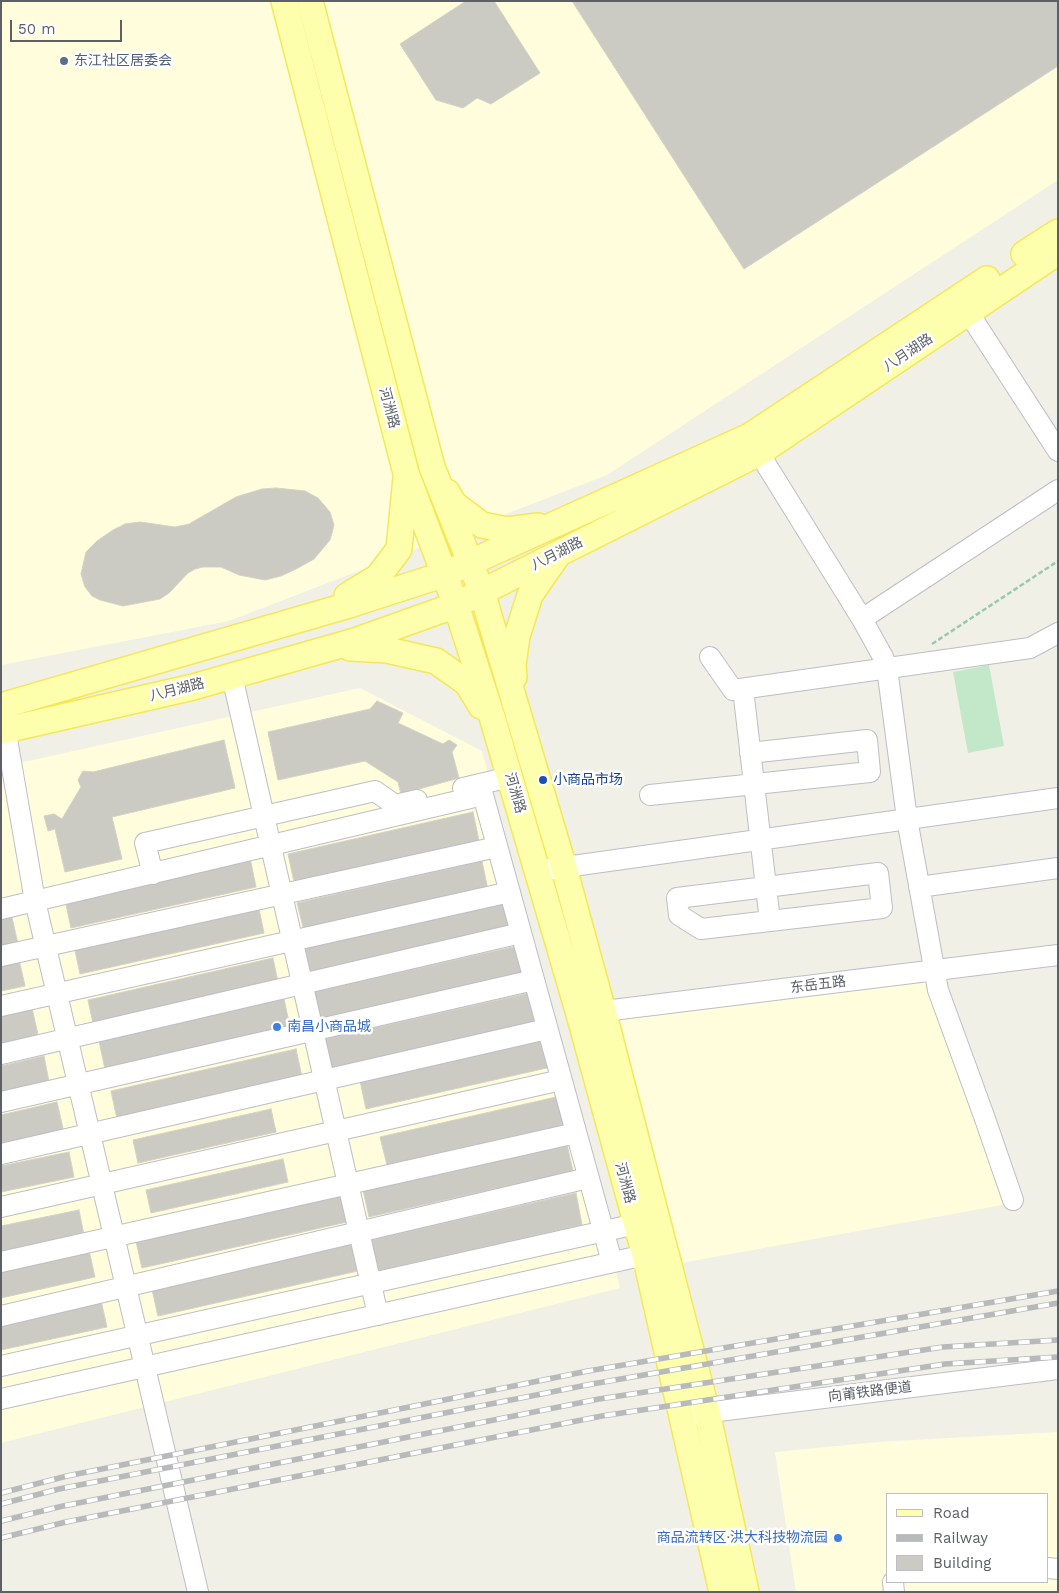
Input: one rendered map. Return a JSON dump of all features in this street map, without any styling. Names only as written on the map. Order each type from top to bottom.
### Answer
[{"type":"main road","name":"河洲路","points":[[284,1],[406,473],[456,605],[510,777],[579,1014],[645,1255],[722,1592]]},
{"type":"main road","points":[[310,1],[432,467],[482,592],[564,868],[707,1412],[746,1592]]},
{"type":"main road","name":"八月湖路","points":[[3,719],[318,614],[445,574],[750,436],[1058,232]]},
{"type":"main road","name":"八月湖路","points":[[3,719],[184,689],[355,642],[456,605],[759,453],[1058,252]]},
{"type":"main road","points":[[432,467],[454,504],[482,525],[506,530],[558,524]]},
{"type":"main road","points":[[318,614],[378,576],[399,549],[406,473]]},
{"type":"main road","points":[[516,707],[513,665],[517,636],[530,594],[558,554]]},
{"type":"main road","points":[[335,647],[388,650],[436,661],[468,683],[496,731]]},
{"type":"street","points":[[968,312],[1058,451]]},
{"type":"street","points":[[759,453],[862,619],[887,668],[907,819],[938,990],[1013,1200]]},
{"type":"street","points":[[862,619],[1058,490]]},
{"type":"street","points":[[710,658],[733,690],[1030,648],[1058,634]]},
{"type":"street","points":[[232,676],[372,1282],[378,1315]]},
{"type":"street","points":[[743,688],[770,921]]},
{"type":"street","points":[[3,719],[35,902],[198,1592]]},
{"type":"street","points":[[650,795],[870,772],[867,740],[750,753]]},
{"type":"street","points":[[153,874],[145,843],[375,791],[394,805],[510,777]]},
{"type":"street","points":[[1,909],[483,795],[612,1262]]},
{"type":"street","points":[[537,871],[1058,798]]},
{"type":"street","points":[[1,956],[497,847]]},
{"type":"street","points":[[920,886],[1058,868]]},
{"type":"street","points":[[878,873],[882,908],[701,930],[679,915],[677,898],[766,887],[878,873]]},
{"type":"street","points":[[1,1006],[510,892]]},
{"type":"street","points":[[1,905],[35,902]]},
{"type":"street","points":[[1,1054],[521,933]]},
{"type":"street","name":"东岳五路","points":[[579,1014],[1058,956]]},
{"type":"street","points":[[1,1102],[534,980]]},
{"type":"street","points":[[1,1154],[547,1028]]},
{"type":"street","points":[[1,1207],[562,1080]]},
{"type":"street","points":[[1,1262],[576,1133]]},
{"type":"street","points":[[1,1316],[588,1178]]},
{"type":"street","points":[[1,1366],[636,1224]]},
{"type":"street","points":[[1,1399],[645,1255]]},
{"type":"street","name":"向莆铁路便道","points":[[682,1415],[1058,1370]]},
{"type":"path","points":[[929,646],[1058,561]]},
{"type":"shaded area","points":[[1,1],[1058,1],[1058,180],[607,475],[229,621],[1,665]]},
{"type":"shaded area","name":"南昌小商品城","points":[[360,688],[482,751],[620,1288],[1,1443],[1,767]]},
{"type":"shaded area","points":[[924,976],[1008,1204],[675,1264],[615,1019]]},
{"type":"shaded area","name":"商品流转区·洪大科技物流园","points":[[1058,1432],[1058,1592],[796,1592],[775,1452],[878,1442]]},
{"type":"green space","points":[[989,665],[1004,746],[968,753],[953,672]]},
{"type":"building","points":[[466,1],[494,1],[540,73],[491,104],[477,98],[463,108],[436,100],[400,44]]},
{"type":"building","points":[[572,1],[1058,1],[1058,66],[744,269]]},
{"type":"building","points":[[276,488],[305,491],[318,498],[330,512],[334,525],[330,540],[314,559],[298,568],[281,576],[265,580],[239,575],[221,567],[203,567],[188,573],[169,593],[160,599],[123,606],[92,596],[85,587],[81,574],[86,552],[97,541],[113,530],[125,524],[140,522],[175,527],[189,524],[236,497],[262,489]]},
{"type":"building","points":[[377,701],[403,713],[398,723],[443,744],[449,740],[457,745],[452,752],[459,778],[401,794],[398,782],[365,761],[278,780],[268,732],[370,709]]},
{"type":"building","points":[[224,740],[235,788],[112,817],[122,859],[65,872],[55,829],[48,831],[44,816],[54,814],[62,819],[81,787],[78,780],[83,771],[93,772]]},
{"type":"building","points":[[473,812],[479,841],[294,882],[288,854]]},
{"type":"building","points":[[250,858],[256,887],[71,928],[65,900]]},
{"type":"building","points":[[482,861],[488,890],[304,931],[297,903]]},
{"type":"building","points":[[507,902],[514,933],[310,979],[303,948]]},
{"type":"building","points":[[258,904],[264,933],[80,974],[74,946]]},
{"type":"building","points":[[11,913],[18,944],[1,948],[1,915]]},
{"type":"building","points":[[517,946],[524,977],[320,1023],[313,992]]},
{"type":"building","points":[[18,955],[25,986],[1,991],[1,959]]},
{"type":"building","points":[[273,958],[279,987],[94,1028],[88,1000]]},
{"type":"building","points":[[529,993],[536,1024],[331,1070],[325,1039]]},
{"type":"building","points":[[284,999],[290,1027],[105,1069],[99,1041]]},
{"type":"building","points":[[32,1008],[39,1039],[1,1048],[1,1015]]},
{"type":"building","points":[[545,1039],[551,1067],[366,1109],[360,1081]]},
{"type":"building","points":[[296,1049],[302,1077],[117,1119],[111,1091]]},
{"type":"building","points":[[44,1056],[50,1087],[1,1098],[1,1066]]},
{"type":"building","points":[[565,1095],[572,1123],[387,1165],[380,1137]]},
{"type":"building","points":[[57,1102],[64,1133],[1,1147],[1,1115]]},
{"type":"building","points":[[271,1109],[276,1132],[138,1163],[133,1140]]},
{"type":"building","points":[[566,1140],[573,1171],[369,1217],[362,1186]]},
{"type":"building","points":[[69,1152],[74,1177],[1,1192],[1,1166]]},
{"type":"building","points":[[283,1159],[288,1182],[151,1213],[146,1190]]},
{"type":"building","points":[[340,1190],[347,1222],[142,1268],[135,1237]]},
{"type":"building","points":[[576,1193],[582,1225],[378,1271],[371,1240]]},
{"type":"building","points":[[79,1210],[84,1235],[1,1251],[1,1226]]},
{"type":"building","points":[[356,1239],[362,1270],[158,1316],[151,1285]]},
{"type":"building","points":[[88,1246],[95,1277],[1,1298],[1,1266]]},
{"type":"building","points":[[100,1296],[107,1327],[1,1350],[1,1318]]},
{"type":"railway","points":[[1,1493],[67,1476],[588,1371],[1058,1291]]},
{"type":"railway","points":[[1,1504],[59,1489],[592,1384],[1058,1303]]},
{"type":"railway","points":[[1,1521],[63,1506],[599,1399],[943,1347],[1058,1340]]},
{"type":"railway","points":[[1,1538],[66,1522],[602,1416],[945,1364],[1058,1357]]},
{"type":"place","name":"东江社区居委会","points":[[64,61]]},
{"type":"place","name":"小商品市场","points":[[543,780]]},
{"type":"place","name":"南昌小商品城","points":[[277,1027]]},
{"type":"place","name":"商品流转区·洪大科技物流园","points":[[838,1538]]}]
